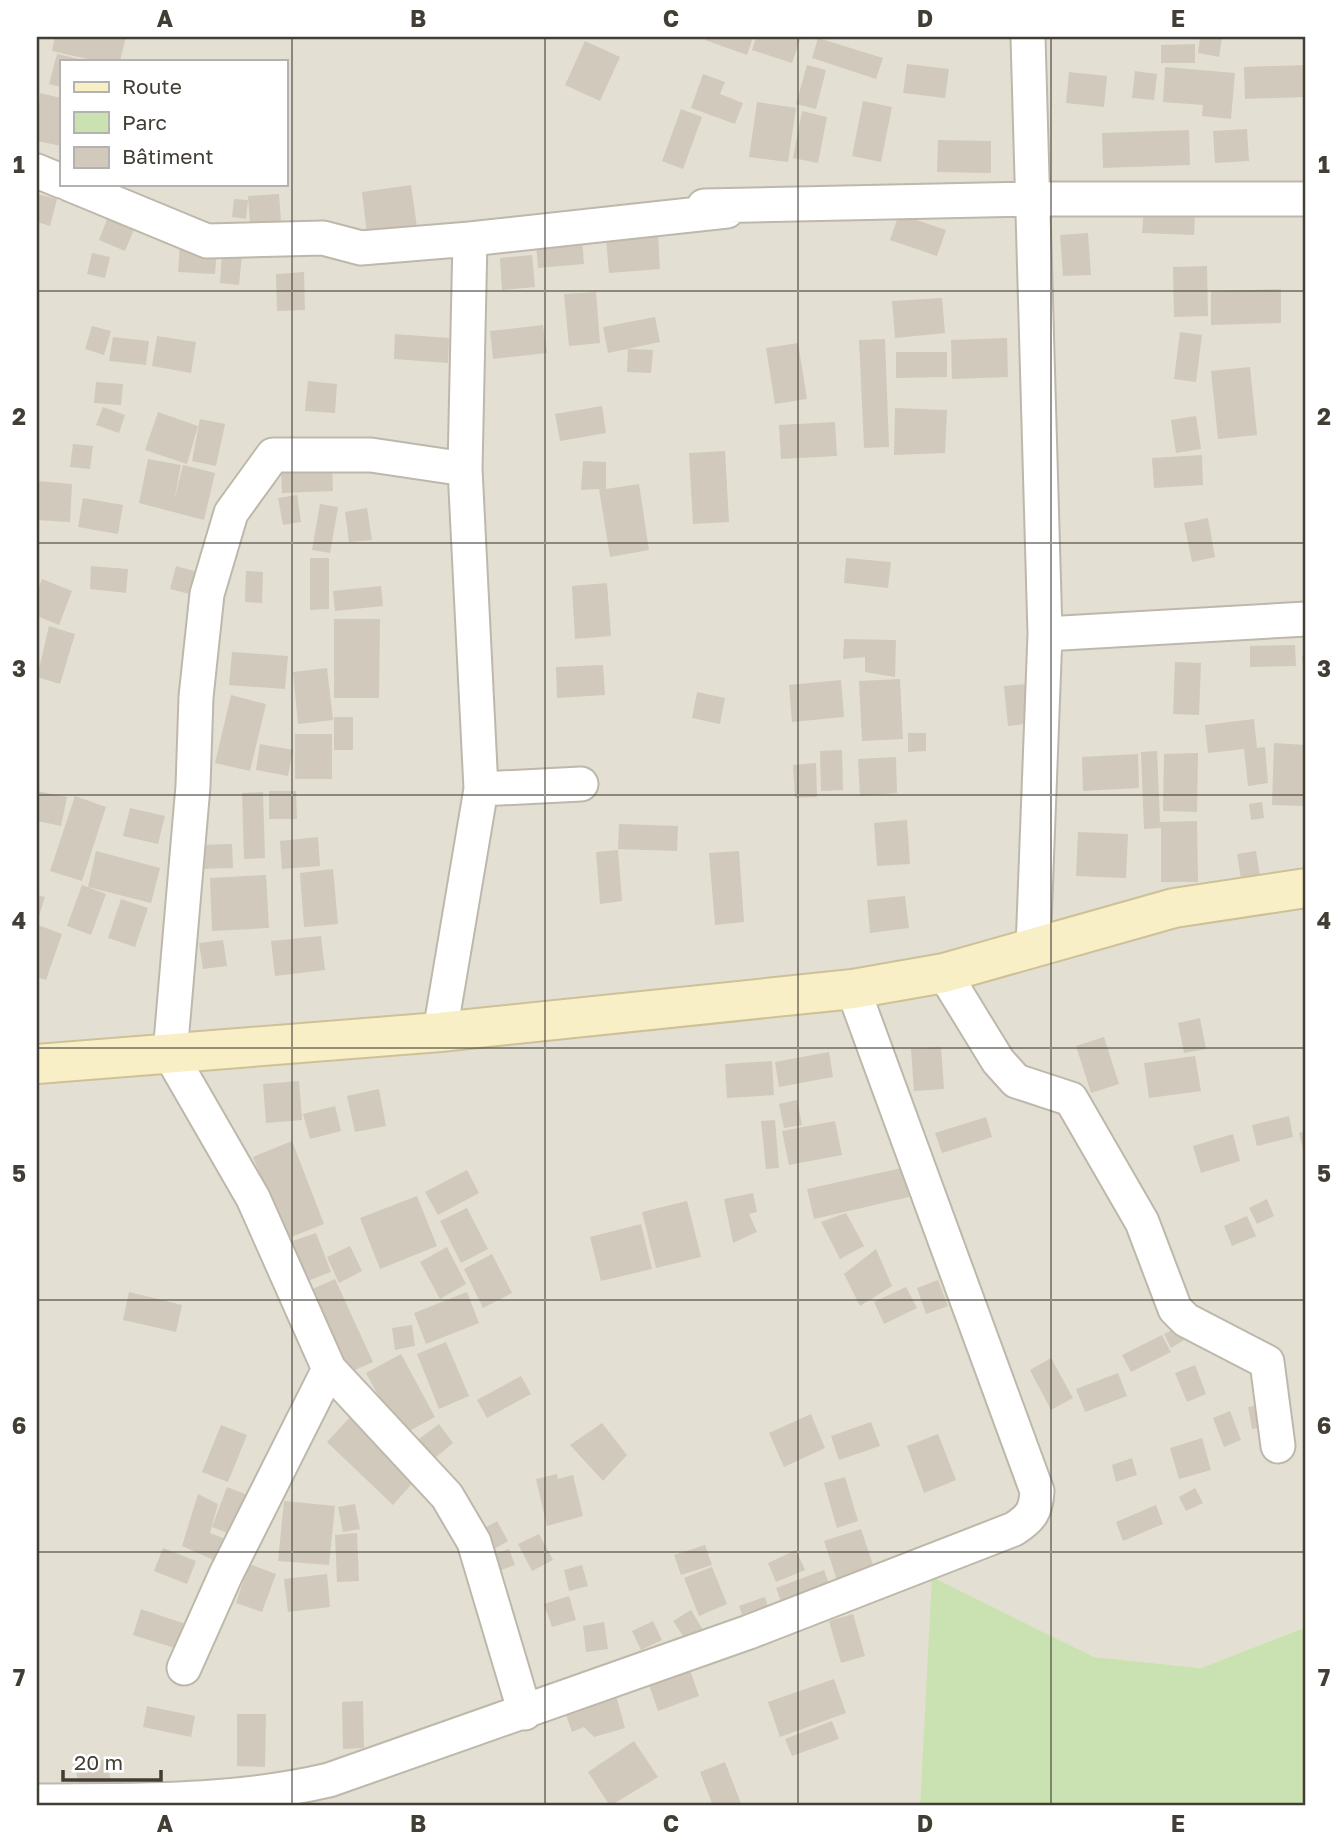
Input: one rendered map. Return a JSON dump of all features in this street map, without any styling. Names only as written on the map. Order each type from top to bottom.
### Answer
[{"type":"street","points":[[1028,37],[1045,634],[1033,949]]},
{"type":"street","points":[[37,171],[60,181]]},
{"type":"street","points":[[74,186],[207,241],[323,238],[361,248],[470,239],[716,209],[1032,200],[1306,199]]},
{"type":"street","points":[[439,1032],[481,789],[465,469],[470,239]]},
{"type":"street","points":[[465,469],[371,455],[273,455],[231,513],[207,594],[196,697],[193,786],[170,1054],[253,1198],[329,1369],[447,1496],[474,1542],[525,1713]]},
{"type":"street","points":[[1045,634],[1306,619]]},
{"type":"street","points":[[481,789],[566,786]]},
{"type":"street","points":[[37,1064],[439,1032],[853,989],[944,973],[1174,908],[1306,888]]},
{"type":"street","points":[[944,973],[998,1061],[1016,1081],[1071,1100],[1142,1222],[1175,1308],[1186,1320],[1267,1362],[1278,1446]]},
{"type":"street","points":[[37,1801],[216,1799],[275,1793],[385,1763],[749,1632],[1014,1529],[1030,1519],[1036,1507],[1037,1491],[853,989]]},
{"type":"street","points":[[184,1668],[226,1574],[329,1369]]},
{"type":"shaded area","points":[[37,37],[1306,37],[1306,1627],[1201,1668],[1094,1657],[933,1578],[920,1806],[37,1806]]},
{"type":"green space","points":[[932,1577],[1094,1657],[1201,1668],[1306,1627],[1306,1806],[920,1806]]},
{"type":"building","points":[[55,37],[126,37],[120,60],[92,60],[52,51]]},
{"type":"building","points":[[706,37],[753,37],[747,55],[705,40]]},
{"type":"building","points":[[756,37],[801,37],[792,63],[752,50]]},
{"type":"building","points":[[1200,37],[1222,37],[1219,57],[1198,53]]},
{"type":"building","points":[[818,38],[883,58],[876,79],[812,58]]},
{"type":"building","points":[[585,41],[620,57],[600,101],[565,85]]},
{"type":"building","points":[[1195,44],[1195,63],[1161,63],[1161,45]]},
{"type":"building","points":[[57,54],[83,60],[60,60],[60,87],[49,84]]},
{"type":"building","points":[[907,64],[949,69],[945,98],[903,93]]},
{"type":"building","points":[[807,65],[826,70],[816,109],[796,104]]},
{"type":"building","points":[[1305,65],[1305,97],[1245,99],[1244,67]]},
{"type":"building","points":[[1165,67],[1235,73],[1231,119],[1202,116],[1203,105],[1163,102]]},
{"type":"building","points":[[1135,71],[1157,74],[1154,100],[1132,98]]},
{"type":"building","points":[[1069,72],[1107,76],[1104,107],[1066,103]]},
{"type":"building","points":[[703,74],[725,82],[720,94],[743,103],[735,124],[691,108]]},
{"type":"building","points":[[40,93],[60,98],[60,146],[37,141]]},
{"type":"building","points":[[863,101],[892,107],[881,162],[852,156]]},
{"type":"building","points":[[757,102],[796,108],[788,162],[749,157]]},
{"type":"building","points":[[681,109],[702,117],[683,169],[662,161]]},
{"type":"building","points":[[802,111],[827,117],[818,163],[793,158]]},
{"type":"building","points":[[1247,129],[1249,161],[1215,163],[1213,131]]},
{"type":"building","points":[[1189,130],[1190,165],[1103,168],[1102,133]]},
{"type":"building","points":[[938,140],[991,141],[991,173],[937,172]]},
{"type":"building","points":[[411,185],[417,227],[367,234],[362,192]]},
{"type":"building","points":[[37,194],[57,199],[50,226],[37,222]]},
{"type":"building","points":[[279,194],[281,222],[250,224],[248,196]]},
{"type":"building","points":[[234,199],[248,200],[246,219],[232,217]]},
{"type":"building","points":[[111,209],[138,220],[125,251],[99,240]]},
{"type":"building","points":[[1144,209],[1195,212],[1194,235],[1142,233]]},
{"type":"building","points":[[899,214],[946,230],[937,256],[890,240]]},
{"type":"building","points":[[1088,233],[1091,275],[1063,276],[1060,235]]},
{"type":"building","points":[[658,234],[660,269],[609,273],[606,238]]},
{"type":"building","points":[[582,238],[584,264],[538,268],[536,242]]},
{"type":"building","points":[[180,245],[217,248],[215,274],[178,272]]},
{"type":"building","points":[[92,253],[110,257],[105,278],[87,274]]},
{"type":"building","points":[[222,254],[242,255],[239,285],[220,283]]},
{"type":"building","points":[[532,255],[535,287],[502,290],[500,258]]},
{"type":"building","points":[[1207,266],[1208,316],[1174,317],[1173,267]]},
{"type":"building","points":[[304,272],[305,310],[277,311],[276,274]]},
{"type":"building","points":[[1281,289],[1281,323],[1211,325],[1211,291]]},
{"type":"building","points":[[596,292],[600,343],[569,346],[564,294]]},
{"type":"building","points":[[942,298],[945,333],[895,338],[892,301]]},
{"type":"building","points":[[655,317],[660,342],[608,353],[603,327]]},
{"type":"building","points":[[543,325],[547,353],[493,359],[490,331]]},
{"type":"building","points":[[92,326],[111,331],[104,355],[85,349]]},
{"type":"building","points":[[1180,332],[1202,335],[1196,382],[1174,379]]},
{"type":"building","points":[[395,334],[449,338],[448,363],[394,359]]},
{"type":"building","points":[[157,336],[196,342],[191,373],[152,366]]},
{"type":"building","points":[[113,337],[149,341],[146,365],[109,361]]},
{"type":"building","points":[[1007,338],[1008,377],[952,379],[951,340]]},
{"type":"building","points":[[885,339],[889,447],[864,448],[859,340]]},
{"type":"building","points":[[798,343],[807,399],[775,404],[766,348]]},
{"type":"building","points":[[628,349],[653,350],[651,373],[627,372]]},
{"type":"building","points":[[896,352],[947,352],[947,377],[896,378]]},
{"type":"building","points":[[1250,367],[1257,435],[1218,439],[1211,371]]},
{"type":"building","points":[[308,381],[337,384],[335,413],[305,411]]},
{"type":"building","points":[[96,382],[123,384],[121,405],[94,403]]},
{"type":"building","points":[[602,406],[606,433],[560,441],[555,414]]},
{"type":"building","points":[[103,407],[125,415],[119,433],[96,425]]},
{"type":"building","points":[[895,408],[947,410],[945,453],[894,455]]},
{"type":"building","points":[[158,412],[198,426],[187,464],[145,450]]},
{"type":"building","points":[[1196,416],[1201,449],[1176,453],[1171,420]]},
{"type":"building","points":[[200,419],[225,424],[216,466],[192,461]]},
{"type":"building","points":[[835,422],[837,456],[781,459],[779,425]]},
{"type":"building","points":[[73,444],[93,446],[90,469],[70,467]]},
{"type":"building","points":[[725,451],[729,522],[693,524],[689,453]]},
{"type":"building","points":[[1202,455],[1203,485],[1154,488],[1152,458]]},
{"type":"building","points":[[148,459],[181,465],[174,501],[183,465],[215,473],[204,520],[139,503]]},
{"type":"building","points":[[583,461],[606,462],[606,489],[639,484],[649,550],[610,557],[599,489],[581,490]]},
{"type":"building","points":[[332,465],[333,491],[282,493],[281,467]]},
{"type":"building","points":[[37,481],[72,484],[70,522],[37,520]]},
{"type":"building","points":[[297,495],[301,522],[283,525],[278,498]]},
{"type":"building","points":[[83,498],[123,505],[118,534],[78,527]]},
{"type":"building","points":[[320,504],[338,507],[330,553],[312,550]]},
{"type":"building","points":[[367,508],[372,540],[349,542],[345,512]]},
{"type":"building","points":[[1208,518],[1215,557],[1192,562],[1184,523]]},
{"type":"building","points":[[310,558],[329,558],[329,609],[310,610]]},
{"type":"building","points":[[846,558],[891,562],[888,588],[844,583]]},
{"type":"building","points":[[91,566],[128,569],[126,593],[90,589]]},
{"type":"building","points":[[176,566],[198,572],[193,595],[170,589]]},
{"type":"building","points":[[246,571],[263,572],[262,603],[245,602]]},
{"type":"building","points":[[42,579],[72,591],[59,625],[37,616],[37,592]]},
{"type":"building","points":[[607,583],[611,636],[575,639],[572,586]]},
{"type":"building","points":[[381,586],[383,606],[335,611],[333,591]]},
{"type":"building","points":[[334,619],[380,619],[379,698],[334,698]]},
{"type":"building","points":[[49,626],[75,634],[60,684],[37,677]]},
{"type":"building","points":[[844,639],[896,640],[895,677],[865,672],[865,657],[843,659]]},
{"type":"building","points":[[1295,645],[1296,666],[1250,667],[1250,646]]},
{"type":"building","points":[[232,652],[288,656],[285,689],[229,685]]},
{"type":"building","points":[[1302,656],[1306,656],[1306,679],[1304,679]]},
{"type":"building","points":[[1175,662],[1201,663],[1199,715],[1173,714]]},
{"type":"building","points":[[603,665],[605,695],[557,698],[556,667]]},
{"type":"building","points":[[327,668],[333,720],[298,724],[293,672]]},
{"type":"building","points":[[900,679],[903,739],[862,741],[859,681]]},
{"type":"building","points":[[841,680],[844,717],[792,722],[789,685]]},
{"type":"building","points":[[1027,684],[1031,723],[1008,726],[1004,686]]},
{"type":"building","points":[[697,692],[725,698],[720,724],[692,718]]},
{"type":"building","points":[[231,695],[266,704],[250,771],[215,763]]},
{"type":"building","points":[[334,717],[353,717],[353,750],[334,750]]},
{"type":"building","points":[[1254,719],[1257,748],[1265,747],[1268,783],[1248,786],[1244,749],[1208,753],[1205,725]]},
{"type":"building","points":[[908,733],[926,733],[926,751],[908,752]]},
{"type":"building","points":[[295,734],[332,734],[332,779],[295,779]]},
{"type":"building","points":[[1274,743],[1306,745],[1306,806],[1272,805]]},
{"type":"building","points":[[260,744],[293,750],[288,776],[256,770]]},
{"type":"building","points":[[842,750],[843,790],[821,791],[820,751]]},
{"type":"building","points":[[1157,751],[1160,822],[1197,821],[1198,882],[1161,882],[1161,828],[1144,829],[1141,752]]},
{"type":"building","points":[[1198,753],[1197,812],[1163,811],[1164,754]]},
{"type":"building","points":[[1138,754],[1139,788],[1083,791],[1082,757]]},
{"type":"building","points":[[896,757],[897,793],[860,796],[858,759]]},
{"type":"building","points":[[816,763],[817,797],[795,798],[793,765]]},
{"type":"building","points":[[37,791],[67,797],[61,826],[37,821]]},
{"type":"building","points":[[269,791],[296,791],[297,819],[269,819]]},
{"type":"building","points":[[263,792],[265,858],[244,859],[242,793]]},
{"type":"building","points":[[75,796],[106,807],[82,881],[50,871]]},
{"type":"building","points":[[1262,802],[1264,818],[1251,820],[1249,804]]},
{"type":"building","points":[[130,808],[165,816],[158,844],[123,836]]},
{"type":"building","points":[[907,820],[910,864],[877,866],[874,823]]},
{"type":"building","points":[[619,824],[678,826],[677,851],[618,849]]},
{"type":"building","points":[[1078,832],[1128,834],[1126,878],[1076,876]]},
{"type":"building","points":[[318,837],[320,866],[282,869],[280,841]]},
{"type":"building","points":[[232,844],[233,868],[197,869],[197,845]]},
{"type":"building","points":[[618,850],[622,901],[600,904],[596,852]]},
{"type":"building","points":[[96,851],[160,868],[151,903],[88,887]]},
{"type":"building","points":[[739,851],[744,922],[715,925],[709,853]]},
{"type":"building","points":[[1256,851],[1261,882],[1242,885],[1237,854]]},
{"type":"building","points":[[333,869],[338,924],[304,927],[300,873]]},
{"type":"building","points":[[266,875],[269,928],[212,931],[210,878]]},
{"type":"building","points":[[82,885],[106,894],[91,935],[67,926]]},
{"type":"building","points":[[37,895],[45,897],[39,916],[37,916]]},
{"type":"building","points":[[905,896],[909,928],[870,933],[867,900]]},
{"type":"building","points":[[121,899],[148,908],[135,947],[108,938]]},
{"type":"building","points":[[38,925],[62,934],[46,980],[37,977]]},
{"type":"building","points":[[321,936],[325,970],[275,976],[271,941]]},
{"type":"building","points":[[223,940],[227,966],[203,969],[199,943]]},
{"type":"building","points":[[1200,1018],[1206,1049],[1184,1053],[1178,1023]]},
{"type":"building","points":[[1104,1037],[1119,1084],[1091,1093],[1076,1046]]},
{"type":"building","points":[[941,1047],[944,1089],[914,1091],[911,1049]]},
{"type":"building","points":[[829,1052],[833,1077],[779,1087],[775,1062]]},
{"type":"building","points":[[1195,1056],[1201,1091],[1149,1098],[1144,1063]]},
{"type":"building","points":[[772,1061],[774,1095],[727,1098],[725,1064]]},
{"type":"building","points":[[299,1081],[302,1120],[266,1123],[263,1084]]},
{"type":"building","points":[[379,1089],[386,1126],[355,1132],[347,1096]]},
{"type":"building","points":[[797,1100],[802,1125],[784,1128],[779,1104]]},
{"type":"building","points":[[335,1106],[341,1131],[310,1139],[303,1114]]},
{"type":"building","points":[[1289,1116],[1293,1137],[1257,1146],[1252,1125]]},
{"type":"building","points":[[986,1117],[992,1137],[942,1153],[935,1133]]},
{"type":"building","points":[[775,1120],[779,1168],[766,1169],[761,1121]]},
{"type":"building","points":[[835,1121],[842,1155],[789,1165],[782,1131]]},
{"type":"building","points":[[1306,1131],[1306,1158],[1305,1158],[1299,1133]]},
{"type":"building","points":[[1233,1134],[1240,1161],[1201,1173],[1193,1146]]},
{"type":"building","points":[[292,1141],[324,1224],[286,1239],[253,1157]]},
{"type":"building","points":[[902,1168],[909,1197],[814,1219],[807,1189]]},
{"type":"building","points":[[467,1170],[479,1193],[438,1215],[425,1192]]},
{"type":"building","points":[[753,1193],[757,1212],[749,1214],[757,1232],[733,1243],[724,1199]]},
{"type":"building","points":[[417,1196],[437,1246],[380,1269],[360,1218]]},
{"type":"building","points":[[1267,1199],[1274,1216],[1257,1224],[1249,1208]]},
{"type":"building","points":[[687,1201],[701,1257],[656,1268],[642,1212]]},
{"type":"building","points":[[467,1208],[488,1249],[461,1263],[440,1221]]},
{"type":"building","points":[[846,1213],[864,1246],[840,1259],[821,1222]]},
{"type":"building","points":[[1247,1216],[1256,1236],[1232,1246],[1224,1226]]},
{"type":"building","points":[[641,1224],[652,1269],[601,1281],[590,1237]]},
{"type":"building","points":[[316,1233],[331,1272],[302,1283],[287,1243]]},
{"type":"building","points":[[350,1246],[362,1271],[339,1283],[327,1257]]},
{"type":"building","points":[[447,1247],[466,1284],[440,1299],[420,1262]]},
{"type":"building","points":[[876,1249],[892,1286],[860,1306],[844,1274]]},
{"type":"building","points":[[492,1254],[512,1293],[483,1308],[464,1269]]},
{"type":"building","points":[[335,1279],[373,1362],[346,1374],[308,1291]]},
{"type":"building","points":[[938,1280],[948,1306],[926,1314],[917,1288]]},
{"type":"building","points":[[906,1287],[917,1308],[884,1324],[874,1302]]},
{"type":"building","points":[[129,1292],[182,1305],[176,1332],[123,1320]]},
{"type":"building","points":[[467,1292],[479,1323],[426,1344],[414,1313]]},
{"type":"building","points":[[412,1325],[415,1346],[395,1350],[392,1328]]},
{"type":"building","points":[[1178,1327],[1184,1340],[1171,1348],[1164,1334]]},
{"type":"building","points":[[1162,1335],[1171,1352],[1131,1372],[1122,1355]]},
{"type":"building","points":[[446,1342],[469,1396],[439,1409],[417,1354]]},
{"type":"building","points":[[401,1354],[435,1417],[400,1436],[366,1373]]},
{"type":"building","points":[[1051,1358],[1073,1398],[1051,1410],[1030,1370]]},
{"type":"building","points":[[1195,1365],[1206,1394],[1187,1402],[1175,1373]]},
{"type":"building","points":[[1118,1373],[1127,1396],[1085,1412],[1076,1389]]},
{"type":"building","points":[[521,1376],[531,1394],[487,1418],[477,1400]]},
{"type":"building","points":[[1268,1403],[1272,1426],[1252,1429],[1248,1407]]},
{"type":"building","points":[[1230,1411],[1241,1440],[1224,1447],[1213,1418]]},
{"type":"building","points":[[811,1414],[825,1448],[784,1467],[769,1433]]},
{"type":"building","points":[[351,1416],[417,1478],[393,1505],[327,1442]]},
{"type":"building","points":[[871,1422],[880,1446],[839,1460],[831,1436]]},
{"type":"building","points":[[602,1423],[627,1455],[603,1481],[570,1445]]},
{"type":"building","points":[[439,1424],[453,1443],[430,1462],[415,1442]]},
{"type":"building","points":[[221,1425],[247,1435],[228,1482],[202,1472]]},
{"type":"building","points":[[938,1434],[956,1480],[924,1493],[907,1446]]},
{"type":"building","points":[[1202,1438],[1211,1470],[1179,1479],[1170,1448]]},
{"type":"building","points":[[1132,1458],[1137,1475],[1116,1482],[1112,1465]]},
{"type":"building","points":[[557,1474],[558,1479],[573,1475],[583,1516],[547,1526],[536,1479]]},
{"type":"building","points":[[845,1477],[858,1521],[837,1528],[824,1483]]},
{"type":"building","points":[[227,1487],[250,1496],[235,1536],[212,1527]]},
{"type":"building","points":[[1195,1488],[1203,1503],[1186,1511],[1179,1497]]},
{"type":"building","points":[[198,1494],[218,1504],[210,1533],[231,1541],[223,1564],[182,1546]]},
{"type":"building","points":[[284,1501],[335,1506],[329,1565],[278,1561]]},
{"type":"building","points":[[355,1504],[360,1529],[343,1532],[338,1507]]},
{"type":"building","points":[[1156,1505],[1163,1524],[1123,1541],[1116,1522]]},
{"type":"building","points":[[497,1521],[508,1541],[487,1553],[476,1533]]},
{"type":"building","points":[[861,1529],[875,1571],[838,1583],[824,1541]]},
{"type":"building","points":[[357,1533],[359,1581],[337,1582],[335,1535]]},
{"type":"building","points":[[539,1534],[553,1560],[532,1571],[518,1544]]},
{"type":"building","points":[[705,1545],[712,1565],[681,1575],[674,1555]]},
{"type":"building","points":[[163,1548],[196,1561],[187,1584],[154,1571]]},
{"type":"building","points":[[509,1549],[515,1565],[493,1573],[487,1557]]},
{"type":"building","points":[[796,1550],[805,1570],[776,1582],[768,1563]]},
{"type":"building","points":[[249,1564],[276,1574],[262,1612],[236,1603]]},
{"type":"building","points":[[582,1565],[588,1586],[569,1591],[564,1570]]},
{"type":"building","points":[[712,1567],[727,1604],[699,1616],[684,1578]]},
{"type":"building","points":[[824,1570],[832,1592],[784,1610],[776,1588]]},
{"type":"building","points":[[327,1574],[330,1607],[288,1612],[284,1579]]},
{"type":"building","points":[[569,1596],[576,1620],[552,1627],[544,1604]]},
{"type":"building","points":[[765,1597],[770,1614],[745,1622],[739,1606]]},
{"type":"building","points":[[141,1609],[189,1625],[181,1650],[133,1635]]},
{"type":"building","points":[[691,1610],[706,1635],[689,1645],[673,1621]]},
{"type":"building","points":[[853,1614],[865,1656],[841,1663],[829,1621]]},
{"type":"building","points":[[653,1621],[662,1640],[641,1650],[632,1631]]},
{"type":"building","points":[[604,1622],[608,1649],[586,1652],[583,1626]]},
{"type":"building","points":[[689,1667],[699,1696],[658,1711],[648,1682]]},
{"type":"building","points":[[834,1679],[846,1713],[780,1737],[768,1702]]},
{"type":"building","points":[[614,1688],[625,1728],[594,1737],[584,1727],[572,1732],[564,1709]]},
{"type":"building","points":[[363,1701],[364,1748],[343,1749],[342,1702]]},
{"type":"building","points":[[147,1706],[195,1716],[191,1737],[143,1727]]},
{"type":"building","points":[[237,1714],[266,1714],[265,1767],[237,1766]]},
{"type":"building","points":[[832,1721],[839,1739],[792,1756],[785,1739]]},
{"type":"building","points":[[634,1741],[658,1777],[610,1806],[588,1772]]},
{"type":"building","points":[[106,1759],[111,1782],[80,1789],[75,1767]]},
{"type":"building","points":[[725,1762],[742,1806],[713,1806],[700,1772]]}]
